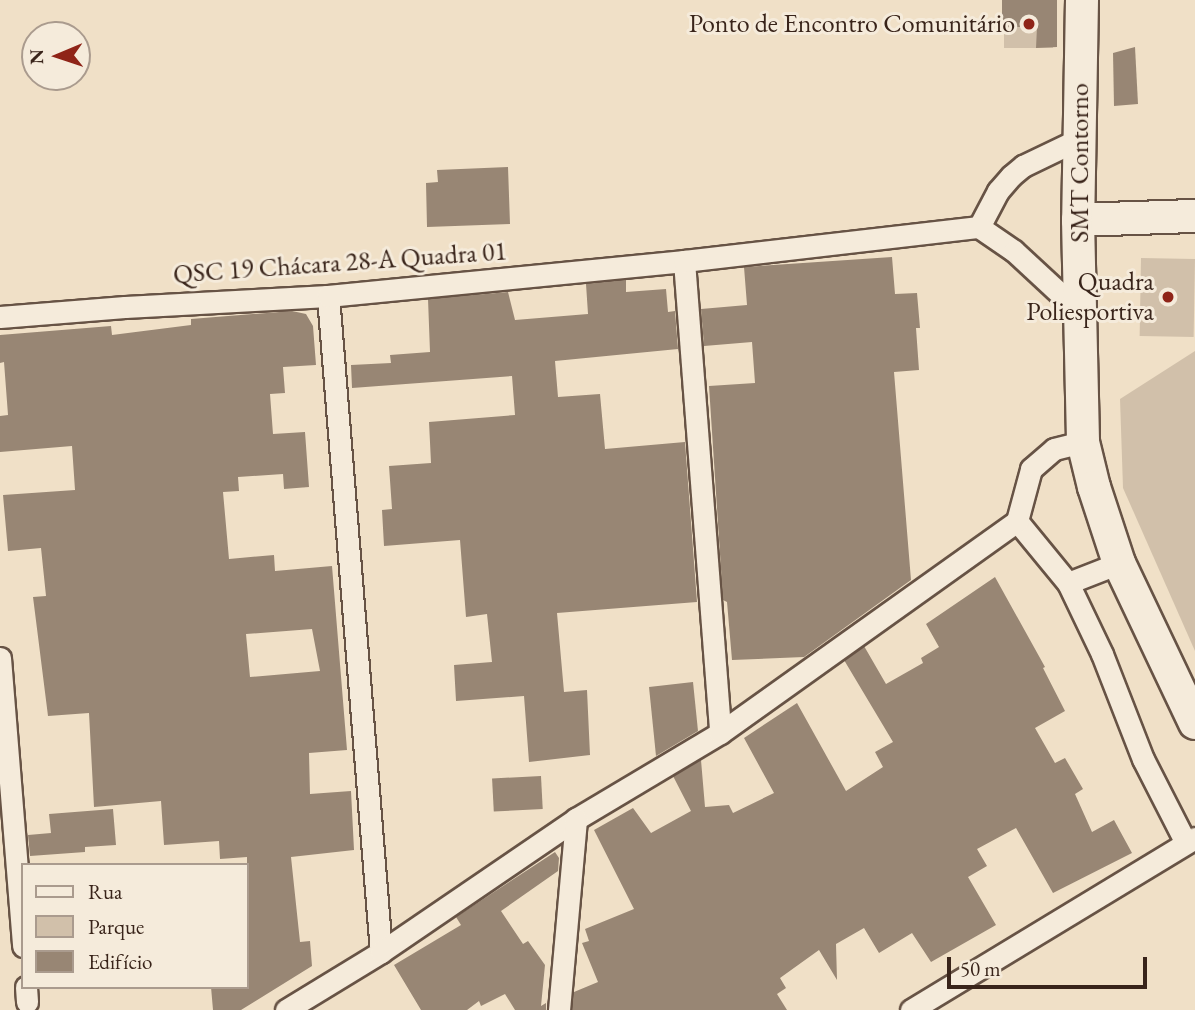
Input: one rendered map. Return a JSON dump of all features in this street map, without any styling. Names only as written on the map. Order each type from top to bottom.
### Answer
[{"type":"street","name":"SMT Contorno","points":[[1082,0],[1079,220],[1083,442],[1094,487],[1119,563],[1195,723]]},
{"type":"street","points":[[1079,138],[1023,166],[1011,176],[998,191],[979,227],[1014,251],[1081,313]]},
{"type":"street","points":[[1079,220],[1195,216]]},
{"type":"street","name":"QSC 19 Chácara 28-A Quadra 01","points":[[0,317],[327,296],[684,261],[979,227]]},
{"type":"street","points":[[684,261],[720,733]]},
{"type":"street","points":[[327,296],[382,952]]},
{"type":"street","points":[[286,1010],[382,952],[576,819],[720,733],[1017,521],[1031,469],[1054,449],[1083,442]]},
{"type":"street","points":[[911,1010],[1191,840],[1147,768],[1102,654],[1068,583],[1017,521]]},
{"type":"street","points":[[1068,583],[1119,563]]},
{"type":"street","points":[[0,658],[21,921]]},
{"type":"street","points":[[559,1010],[576,819]]},
{"type":"green space","name":"Ponto de Encontro Comunitário","points":[[1004,0],[1053,0],[1053,48],[1004,48]]},
{"type":"green space","name":"Quadra Poliesportiva","points":[[1141,258],[1195,259],[1194,337],[1140,336]]},
{"type":"green space","points":[[1195,351],[1195,651],[1123,488],[1120,399]]},
{"type":"building","name":"Ponto de Encontro Comunitário","points":[[1002,0],[1057,0],[1057,47],[1036,48],[1037,27],[1002,27]]},
{"type":"building","points":[[1135,47],[1138,104],[1114,106],[1113,53]]},
{"type":"building","points":[[508,167],[510,224],[427,227],[426,183],[438,182],[437,170]]},
{"type":"building","points":[[892,257],[895,294],[917,293],[920,328],[916,328],[919,370],[894,372],[911,580],[804,657],[732,660],[727,602],[723,600],[709,386],[755,383],[752,342],[704,346],[701,309],[747,305],[744,267]]},
{"type":"building","points":[[626,280],[626,292],[666,289],[668,312],[675,311],[678,349],[555,361],[558,397],[600,394],[605,449],[685,442],[697,602],[557,613],[564,692],[587,690],[590,755],[529,762],[524,696],[456,701],[454,665],[492,662],[487,614],[466,617],[460,540],[384,546],[382,510],[392,509],[389,466],[431,463],[429,422],[515,415],[512,376],[352,388],[351,365],[391,363],[390,355],[430,352],[428,299],[508,292],[515,320],[588,314],[586,284]]},
{"type":"building","points":[[292,311],[306,314],[313,326],[316,365],[283,367],[285,393],[270,394],[273,434],[305,432],[309,487],[284,489],[283,474],[238,477],[239,491],[223,492],[229,559],[274,555],[275,571],[332,566],[347,750],[309,753],[310,794],[351,791],[354,850],[291,857],[300,942],[310,941],[312,966],[241,1010],[213,1010],[211,989],[248,989],[247,857],[220,859],[219,841],[164,845],[161,801],[94,807],[89,713],[48,716],[33,597],[46,596],[41,548],[8,551],[3,495],[75,490],[72,446],[0,452],[0,416],[8,415],[4,362],[0,363],[0,335],[111,326],[112,335],[191,325],[191,319]],"holes":[[[312,629],[320,671],[250,677],[246,634]]]},
{"type":"building","points":[[995,577],[1045,667],[1043,668],[1065,711],[1035,728],[1055,763],[1065,758],[1083,789],[1075,794],[1092,832],[1114,820],[1132,853],[1053,893],[1016,828],[977,849],[987,866],[968,877],[996,925],[931,962],[912,933],[879,953],[864,928],[836,944],[837,980],[819,950],[780,978],[786,988],[777,994],[787,1010],[572,1010],[574,992],[598,982],[582,943],[589,941],[585,929],[634,909],[594,830],[633,808],[651,833],[691,811],[673,776],[701,760],[705,807],[729,805],[733,813],[774,793],[744,738],[797,703],[846,791],[883,767],[875,752],[893,742],[844,660],[864,646],[886,684],[923,663],[921,658],[939,647],[926,624]]},
{"type":"building","points":[[693,682],[698,731],[656,756],[649,687]]},
{"type":"building","points":[[541,776],[543,809],[494,812],[492,779]]},
{"type":"building","points":[[113,809],[116,845],[85,847],[85,852],[30,856],[28,835],[51,833],[49,814]]},
{"type":"building","points":[[555,852],[559,858],[558,871],[501,911],[523,944],[528,941],[545,965],[541,1006],[546,1003],[546,1010],[515,1010],[505,994],[481,1006],[479,1001],[467,1010],[421,1010],[394,965],[461,925],[456,917]]},
{"type":"place","name":"Ponto de Encontro Comunitário","points":[[1029,24]]},
{"type":"place","name":"Quadra Poliesportiva","points":[[1168,297]]}]
